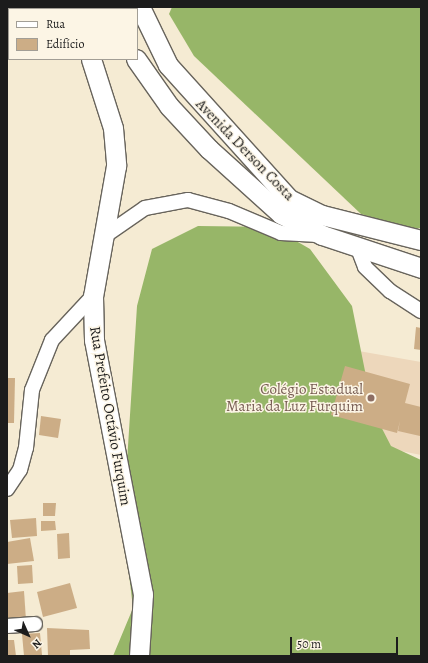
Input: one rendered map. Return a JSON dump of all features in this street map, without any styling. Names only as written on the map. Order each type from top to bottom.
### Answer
[{"type":"main road","name":"Avenida Derson Costa","points":[[140,7],[168,65],[289,199],[322,215],[421,240]]},
{"type":"main road","name":"Rua Prefeito Octávio Furquim","points":[[91,60],[113,128],[116,166],[106,235],[93,296],[94,340],[143,594],[139,656]]},
{"type":"main road","name":"Avenida Derson Costa","points":[[137,60],[169,106],[209,149],[281,214],[322,235],[421,268]]},
{"type":"street","points":[[106,235],[145,208],[188,200],[229,210],[281,233],[322,235]]},
{"type":"street","points":[[357,246],[365,267],[390,291],[421,311]]},
{"type":"street","points":[[7,489],[22,462],[32,390],[52,340],[93,296]]},
{"type":"street","points":[[7,626],[35,624]]},
{"type":"shaded area","name":"Colégio Estadual Maria da Luz Furquim","points":[[336,347],[421,362],[421,455],[311,433]]},
{"type":"green space","points":[[172,7],[421,7],[421,228],[410,229],[361,214],[194,56],[169,14]]},
{"type":"green space","points":[[198,226],[272,227],[310,249],[352,306],[373,411],[391,446],[421,460],[421,656],[113,656],[133,608],[123,524],[137,306],[152,249]]},
{"type":"building","points":[[416,327],[421,328],[421,350],[414,349]]},
{"type":"building","points":[[345,366],[410,384],[405,403],[421,407],[420,436],[398,431],[400,421],[397,433],[331,415]]},
{"type":"building","points":[[7,378],[15,378],[14,423],[7,423]]},
{"type":"building","points":[[41,416],[61,419],[58,438],[39,435]]},
{"type":"building","points":[[43,503],[56,503],[55,516],[43,516]]},
{"type":"building","points":[[36,518],[37,536],[12,538],[10,520]]},
{"type":"building","points":[[41,521],[55,521],[56,530],[41,531]]},
{"type":"building","points":[[69,533],[70,558],[58,559],[57,534]]},
{"type":"building","points":[[30,538],[34,561],[7,564],[7,542]]},
{"type":"building","points":[[32,565],[33,583],[18,584],[17,566]]},
{"type":"building","points":[[70,583],[77,608],[43,617],[37,592]]},
{"type":"building","points":[[24,591],[26,620],[7,622],[7,593]]},
{"type":"building","points":[[47,628],[89,630],[90,649],[70,650],[70,656],[48,656]]},
{"type":"building","points":[[40,633],[42,655],[24,656],[22,634]]},
{"type":"building","points":[[7,640],[14,640],[16,656],[7,656]]},
{"type":"place","name":"Colégio Estadual Maria da Luz Furquim","points":[[371,398]]}]
